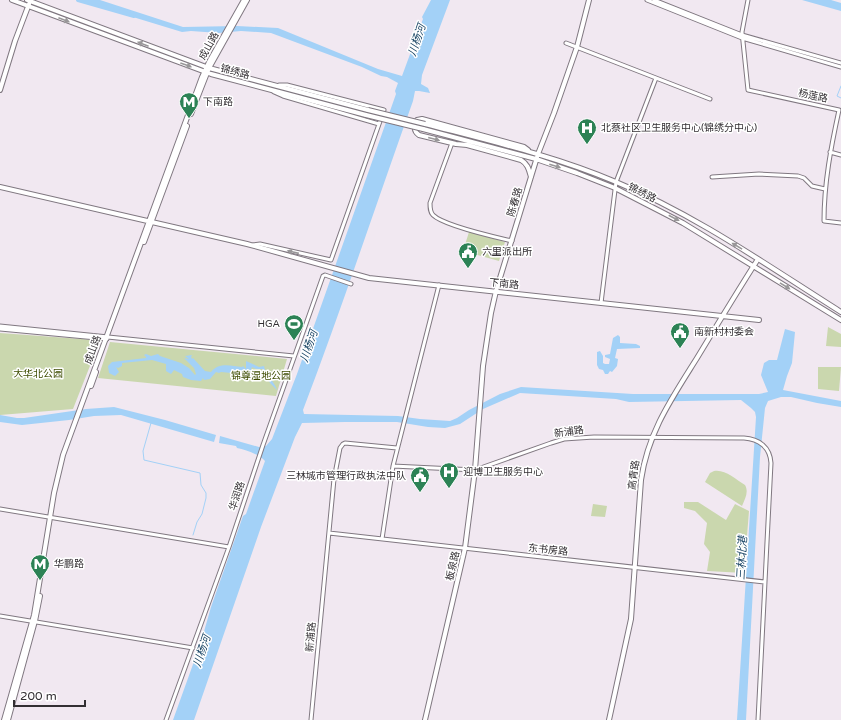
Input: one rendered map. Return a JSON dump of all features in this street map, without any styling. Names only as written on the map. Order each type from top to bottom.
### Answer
[{"type":"main road","points":[[0,90],[29,0]]},
{"type":"main road","name":"锦绣路","points":[[29,0],[208,68],[266,86]]},
{"type":"main road","name":"成山路","points":[[8,720],[34,621],[51,518],[60,475],[77,420],[106,338],[206,72],[244,0]]},
{"type":"main road","name":"成山路","points":[[234,20],[247,0]]},
{"type":"main road","name":"陈春路","points":[[479,413],[488,335],[496,291],[536,159],[577,47],[589,0]]},
{"type":"main road","name":"锦绣路","points":[[15,1],[206,72],[367,112],[423,129],[536,159],[577,173],[615,188],[683,223],[841,320]]},
{"type":"main road","name":"锦绣路","points":[[367,112],[425,124],[538,154],[616,182],[654,199],[688,217],[758,259],[841,312]]},
{"type":"main road","name":"锦绣路","points":[[530,152],[524,147],[422,119],[417,120],[416,123],[415,129],[419,135],[467,145],[521,160],[525,162],[531,178]]},
{"type":"main road","name":"下南路","points":[[0,187],[251,245],[364,277],[759,320]]},
{"type":"main road","name":"高青路","points":[[609,720],[631,624],[641,480],[646,453],[651,437],[675,394],[758,259]]},
{"type":"main road","name":"板泉路","points":[[425,720],[465,548],[475,470],[479,413]]},
{"type":"main road","name":"成山路","points":[[4,720],[34,621]]},
{"type":"street","points":[[647,0],[742,36],[841,67]]},
{"type":"street","points":[[654,0],[742,36],[841,63]]},
{"type":"street","name":"杨莲路","points":[[748,0],[742,29],[748,90],[839,110],[830,152],[825,189],[824,221],[841,223]]},
{"type":"street","points":[[566,43],[710,99]]},
{"type":"street","points":[[601,302],[616,182],[656,78]]},
{"type":"street","points":[[287,85],[384,110],[379,124],[283,96],[266,86],[287,85]]},
{"type":"street","name":"下南路","points":[[251,245],[260,244],[331,260],[379,124]]},
{"type":"street","points":[[452,143],[430,203],[432,213],[436,217],[457,226],[512,241]]},
{"type":"street","points":[[830,152],[841,155]]},
{"type":"street","points":[[712,177],[759,174],[798,176],[802,177],[812,186],[825,189]]},
{"type":"street","name":"华润路","points":[[166,720],[229,547],[258,459],[323,276],[329,276],[351,284]]},
{"type":"street","points":[[382,539],[397,448],[439,285]]},
{"type":"street","points":[[0,328],[294,356]]},
{"type":"street","name":"新浦路","points":[[393,466],[475,470],[551,442],[564,439],[594,437],[651,437],[753,439],[762,444],[769,453],[771,463],[765,582]]},
{"type":"street","name":"新浦路","points":[[311,720],[335,474],[341,446],[345,443],[397,448]]},
{"type":"street","points":[[0,509],[229,547]]},
{"type":"street","name":"东书房路","points":[[329,533],[765,582]]},
{"type":"street","points":[[758,720],[765,582]]},
{"type":"street","points":[[0,616],[193,648]]},
{"type":"green space","points":[[469,232],[505,242],[499,261],[463,251]]},
{"type":"green space","points":[[828,327],[841,334],[841,347],[826,346]]},
{"type":"green space","name":"大华北公园","points":[[0,333],[95,340],[97,342],[97,348],[73,409],[0,415]]},
{"type":"green space","name":"锦尊湿地公园","points":[[110,342],[287,359],[276,396],[98,378]]},
{"type":"green space","points":[[818,367],[841,367],[839,391],[818,389]]},
{"type":"green space","points":[[714,471],[726,473],[745,485],[747,493],[742,506],[705,482],[710,473]]},
{"type":"green space","points":[[684,502],[698,502],[726,520],[735,504],[749,511],[744,573],[707,571],[710,552],[704,544],[707,523],[695,511],[684,508]]},
{"type":"green space","points":[[593,504],[607,506],[605,517],[591,516]]},
{"type":"water","name":"川杨河","points":[[83,0],[100,0],[183,27],[237,26],[278,28],[378,69],[402,76],[423,19],[422,17],[431,0],[450,0],[422,75],[421,84],[428,88],[430,93],[415,91],[413,101],[345,295],[303,410],[304,414],[398,416],[450,421],[500,394],[521,387],[633,394],[759,394],[768,392],[761,375],[764,363],[769,360],[777,360],[785,329],[795,332],[792,363],[783,390],[841,401],[841,407],[791,397],[781,397],[768,401],[765,408],[760,457],[746,720],[737,720],[756,417],[755,412],[741,400],[629,402],[616,399],[520,393],[483,409],[460,424],[445,428],[397,422],[302,423],[295,437],[261,527],[194,720],[173,720],[243,516],[246,514],[265,461],[256,454],[237,448],[236,446],[219,443],[220,436],[259,447],[266,446],[272,439],[297,374],[396,94],[395,91],[398,83],[362,67],[271,33],[241,31],[219,33],[191,31],[182,32],[87,3]]},
{"type":"water","points":[[802,0],[831,0],[841,3],[841,11]]},
{"type":"water","points":[[618,335],[620,337],[620,343],[636,344],[640,346],[640,348],[617,349],[615,358],[618,359],[617,366],[612,372],[610,371],[608,374],[605,374],[597,365],[597,352],[600,351],[603,356],[603,363],[609,364],[610,359],[605,357],[605,355],[610,354],[613,338]]},
{"type":"water","points":[[146,354],[151,356],[158,354],[181,363],[189,368],[195,375],[194,368],[184,358],[189,359],[185,356],[192,355],[192,359],[193,358],[205,371],[211,372],[218,367],[225,365],[243,366],[246,369],[246,361],[259,367],[264,366],[277,390],[270,383],[266,374],[262,372],[263,369],[256,369],[252,367],[252,375],[216,372],[210,379],[204,380],[203,378],[201,381],[183,377],[182,374],[174,370],[171,374],[166,371],[166,364],[152,360],[122,363],[122,366],[118,368],[116,367],[119,372],[115,376],[109,373],[108,366],[112,362],[146,358],[144,355]]},
{"type":"water","points":[[114,407],[216,435],[214,442],[121,415],[94,416],[22,425],[0,422],[0,415],[24,418],[86,409]]},
{"type":"waterway","points":[[78,0],[134,16]]},
{"type":"waterway","points":[[841,86],[837,96],[841,98]]},
{"type":"waterway","points":[[151,423],[143,451],[144,460],[200,473],[201,485],[206,493],[206,498],[202,514],[197,522],[193,535]]},
{"type":"place","name":"下南路","points":[[189,119]]},
{"type":"place","name":"北蔡社区卫生服务中心(锦绣分中心)","points":[[587,145]]},
{"type":"place","name":"六里派出所","points":[[468,269]]},
{"type":"place","name":"HGA","points":[[294,341]]},
{"type":"place","name":"南新村村委会","points":[[680,349]]},
{"type":"place","name":"迎博卫生服务中心","points":[[449,489]]},
{"type":"place","name":"三林城市管理行政执法中队","points":[[420,493]]},
{"type":"place","name":"华鹏路","points":[[40,581]]},
{"type":"water label","name":"三林北港","points":[[742,558]]}]
